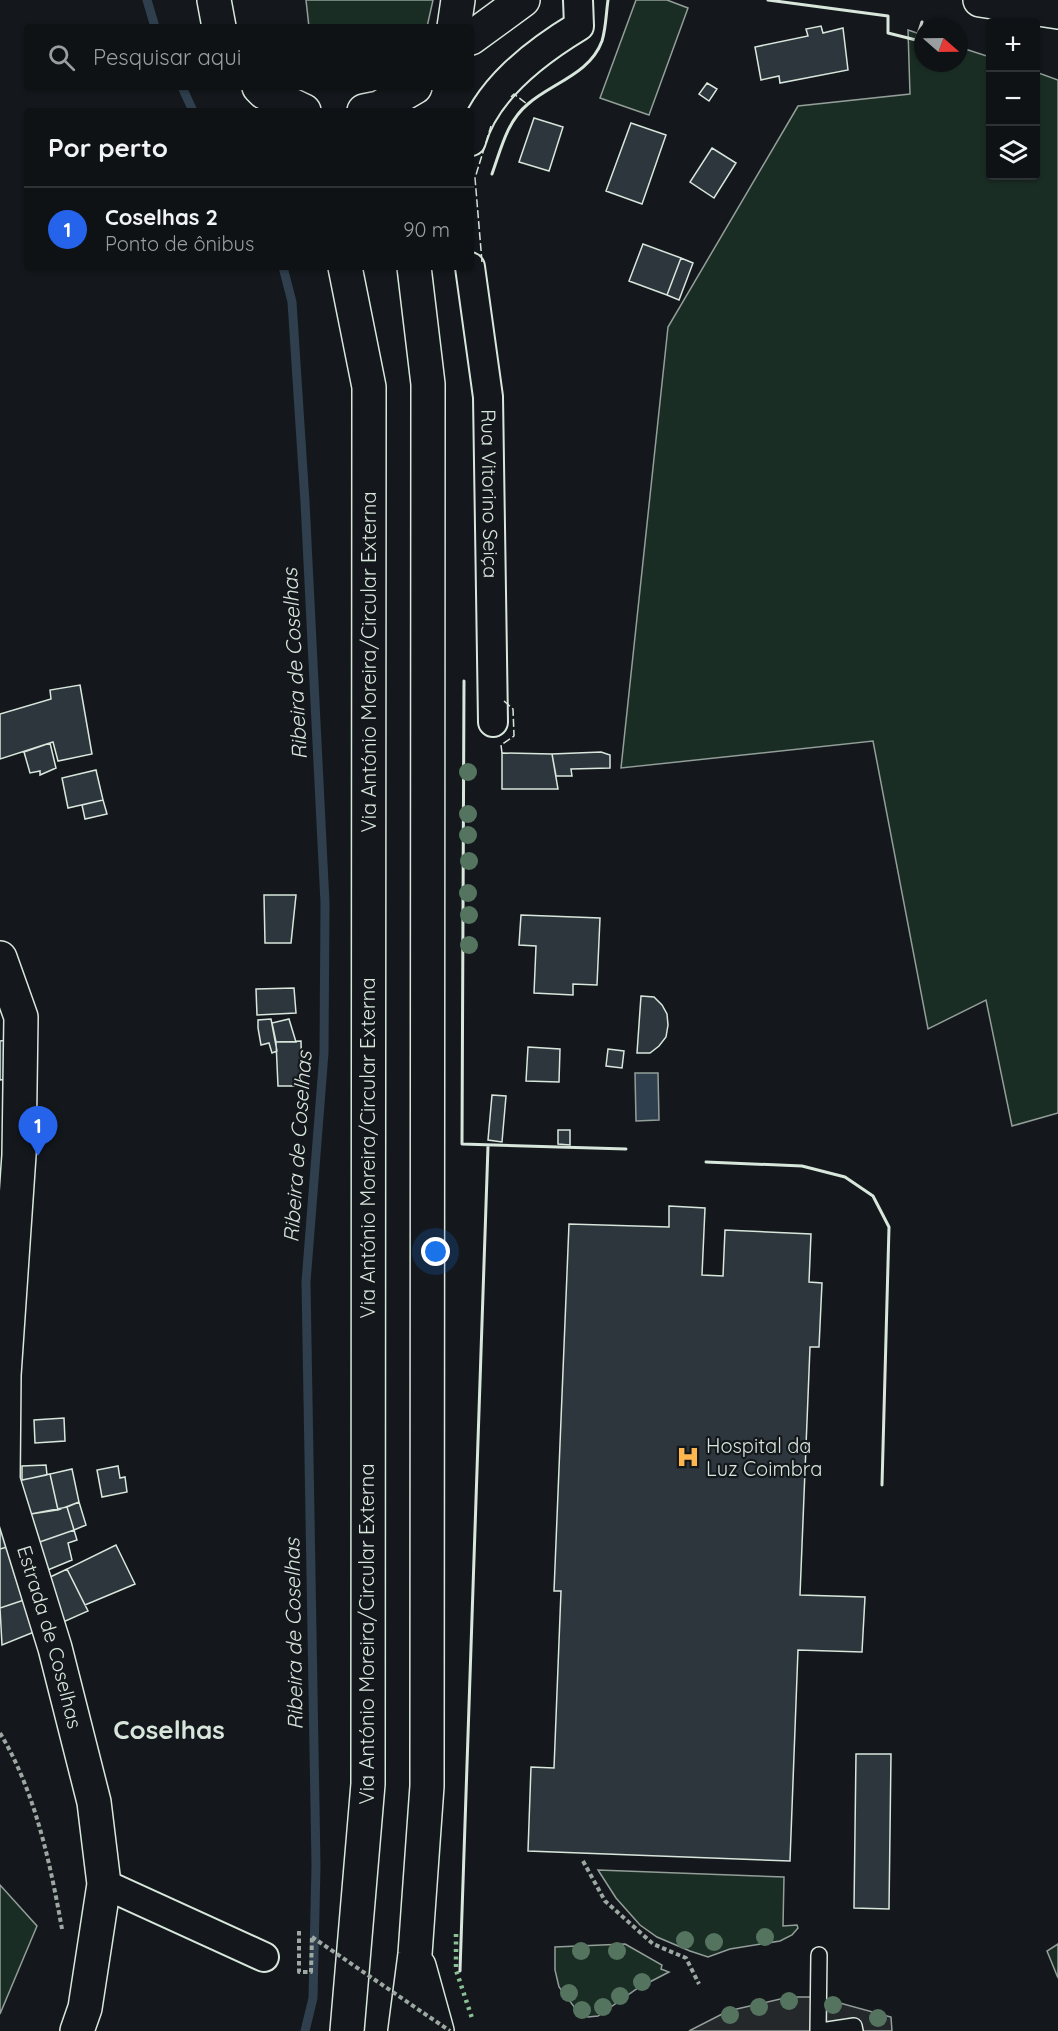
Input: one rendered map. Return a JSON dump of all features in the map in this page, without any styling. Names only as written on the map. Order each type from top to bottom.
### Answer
[{"type":"main road","points":[[214,0],[218,24]]},
{"type":"main road","points":[[454,24],[458,0]]},
{"type":"main road","points":[[474,36],[523,0]]},
{"type":"main road","points":[[980,0],[1058,12]]},
{"type":"main road","points":[[379,108],[414,95]]},
{"type":"main road","points":[[266,97],[296,108]]},
{"type":"main road","name":"Via António Moreira/Circular Externa","points":[[346,270],[369,387],[368,1784],[347,2031]]},
{"type":"main road","points":[[405,2031],[415,1954],[427,1786],[428,384],[414,270]]},
{"type":"main road","name":"Estrada de Coselhas","points":[[0,958],[21,1017],[19,1155],[4,1375],[3,1480],[55,1648],[94,1802],[104,1884],[85,2008],[76,2031]]},
{"type":"main road","points":[[415,1954],[437,2031]]},
{"type":"street","points":[[474,131],[476,124],[502,87],[545,46],[579,26],[579,0]]},
{"type":"street","name":"Rua Vitorino Seiça","points":[[471,270],[488,397],[493,722]]},
{"type":"street","points":[[104,1884],[264,1957]]},
{"type":"lane","points":[[819,1955],[820,2031],[855,2026],[855,2031]]},
{"type":"path","points":[[0,1734],[31,1797],[56,1896],[62,1930]]},
{"type":"path","points":[[583,1861],[605,1901],[653,1944],[686,1958],[699,1984]]},
{"type":"path","points":[[299,1930],[299,1972],[311,1972],[312,1937],[450,2031]]},
{"type":"green space","points":[[306,0],[433,0],[428,24],[309,24]]},
{"type":"green space","points":[[636,0],[667,0],[688,8],[649,115],[600,98]]},
{"type":"green space","points":[[908,30],[914,32],[914,72],[968,72],[968,50],[986,56],[986,180],[1040,180],[1040,73],[1058,80],[1058,1113],[1012,1126],[986,1000],[928,1029],[873,741],[621,768],[668,327],[798,106],[910,94]]},
{"type":"green space","points":[[598,1870],[784,1877],[783,1926],[797,1925],[798,1928],[792,1935],[780,1941],[730,1949],[708,1957],[657,1937],[640,1925],[616,1898]]},
{"type":"green space","points":[[0,1885],[37,1926],[0,2014]]},
{"type":"green space","points":[[625,1944],[662,1965],[661,1969],[669,1972],[638,1988],[598,2016],[588,2017],[578,2012],[559,1987],[555,1970],[555,1947]]},
{"type":"green space","points":[[1058,1944],[1058,1978],[1047,1951]]},
{"type":"shaded area","points":[[789,1997],[818,1997],[891,2017],[892,2031],[689,2031],[728,2011]]},
{"type":"water","points":[[635,1073],[658,1073],[659,1120],[636,1121]]},
{"type":"building","points":[[821,26],[823,33],[843,28],[848,70],[780,83],[779,76],[761,80],[755,47],[808,36],[806,29]]},
{"type":"building","points":[[707,83],[717,89],[709,101],[699,94]]},
{"type":"building","points":[[534,118],[563,127],[549,171],[519,162]]},
{"type":"building","points":[[631,123],[666,135],[642,204],[606,191]]},
{"type":"building","points":[[712,148],[736,163],[714,198],[690,182]]},
{"type":"building","points":[[643,244],[681,258],[667,295],[629,281]]},
{"type":"building","points":[[681,258],[693,263],[679,300],[667,295]]},
{"type":"building","points":[[80,685],[92,754],[58,761],[53,742],[0,759],[0,714],[51,699],[50,690]]},
{"type":"building","points":[[50,743],[56,768],[40,775],[40,771],[30,773],[24,752]]},
{"type":"building","points":[[601,752],[610,755],[610,768],[571,769],[572,776],[556,776],[552,754]]},
{"type":"building","points":[[502,753],[552,754],[558,789],[502,789]]},
{"type":"building","points":[[96,770],[103,800],[68,808],[62,778]]},
{"type":"building","points":[[103,800],[107,814],[85,819],[82,805]]},
{"type":"building","points":[[264,895],[296,895],[291,943],[265,943]]},
{"type":"building","points":[[521,915],[600,918],[597,985],[573,984],[573,995],[534,993],[536,946],[519,945]]},
{"type":"building","points":[[294,988],[296,1013],[257,1015],[256,989]]},
{"type":"building","points":[[641,996],[654,997],[667,1014],[666,1037],[650,1053],[637,1053]]},
{"type":"building","points":[[271,1019],[277,1051],[272,1053],[269,1043],[261,1045],[258,1028],[258,1020]]},
{"type":"building","points":[[289,1019],[296,1042],[276,1042],[272,1023]]},
{"type":"building","points":[[7,1040],[6,1079],[0,1080],[0,1041]]},
{"type":"building","points":[[301,1041],[302,1086],[278,1086],[276,1042]]},
{"type":"building","points":[[528,1047],[560,1049],[559,1082],[526,1081]]},
{"type":"building","points":[[608,1049],[624,1051],[622,1068],[606,1066]]},
{"type":"building","points":[[492,1095],[506,1096],[502,1142],[488,1140]]},
{"type":"building","points":[[558,1130],[570,1130],[570,1145],[558,1144]]},
{"type":"building","points":[[669,1206],[705,1208],[702,1275],[723,1276],[725,1230],[811,1234],[809,1282],[822,1283],[819,1347],[810,1347],[800,1595],[865,1597],[862,1652],[798,1650],[790,1861],[528,1851],[531,1767],[554,1768],[561,1591],[554,1591],[569,1224],[669,1227]]},
{"type":"building","points":[[64,1418],[65,1441],[35,1443],[34,1420]]},
{"type":"building","points":[[46,1465],[47,1475],[22,1480],[22,1466]]},
{"type":"building","points":[[118,1466],[120,1478],[125,1477],[127,1492],[102,1497],[97,1470]]},
{"type":"building","points":[[72,1469],[79,1502],[58,1510],[50,1474]]},
{"type":"building","points":[[50,1474],[58,1510],[25,1515],[18,1481]]},
{"type":"building","points":[[79,1502],[86,1525],[74,1530],[67,1507]]},
{"type":"building","points":[[67,1507],[74,1530],[34,1544],[25,1515]]},
{"type":"building","points":[[0,1527],[7,1547],[0,1549]]},
{"type":"building","points":[[74,1530],[77,1540],[68,1543],[72,1560],[43,1572],[34,1544]]},
{"type":"building","points":[[116,1545],[135,1584],[85,1605],[67,1569]]},
{"type":"building","points":[[7,1547],[24,1600],[0,1608],[0,1549]]},
{"type":"building","points":[[67,1569],[88,1611],[61,1623],[46,1579]]},
{"type":"building","points":[[24,1600],[34,1632],[2,1645],[0,1608]]},
{"type":"building","points":[[856,1754],[891,1754],[889,1909],[854,1908]]},
{"type":"waterway","name":"Ribeira de Coselhas","points":[[147,0],[154,24]]},
{"type":"waterway","name":"Ribeira de Coselhas","points":[[183,90],[192,108]]},
{"type":"waterway","name":"Ribeira de Coselhas","points":[[284,270],[292,302],[305,502],[325,903],[324,1053],[306,1282],[316,1866],[313,1998],[305,2031]]},
{"type":"hedge","points":[[456,1934],[456,1970],[473,2021]]},
{"type":"fence","points":[[511,97],[514,94],[527,104]]},
{"type":"fence","points":[[482,262],[475,178],[491,126]]},
{"type":"fence","points":[[502,753],[501,745],[514,736],[513,709],[504,701]]},
{"type":"wall","points":[[492,174],[510,127],[521,111],[580,70],[596,52],[602,41],[608,0]]},
{"type":"wall","points":[[768,0],[888,16],[888,33],[914,40]]},
{"type":"wall","points":[[464,681],[462,1144],[626,1149]]},
{"type":"wall","points":[[460,1971],[488,1146]]},
{"type":"wall","points":[[706,1162],[802,1166],[845,1177],[873,1196],[889,1227],[882,1485]]},
{"type":"place","name":"Coselhas 2","points":[[38,1156]]},
{"type":"place","name":"Hospital da Luz Coimbra","points":[[688,1457]]},
{"type":"district","name":"Coselhas","points":[[169,1730]]}]
